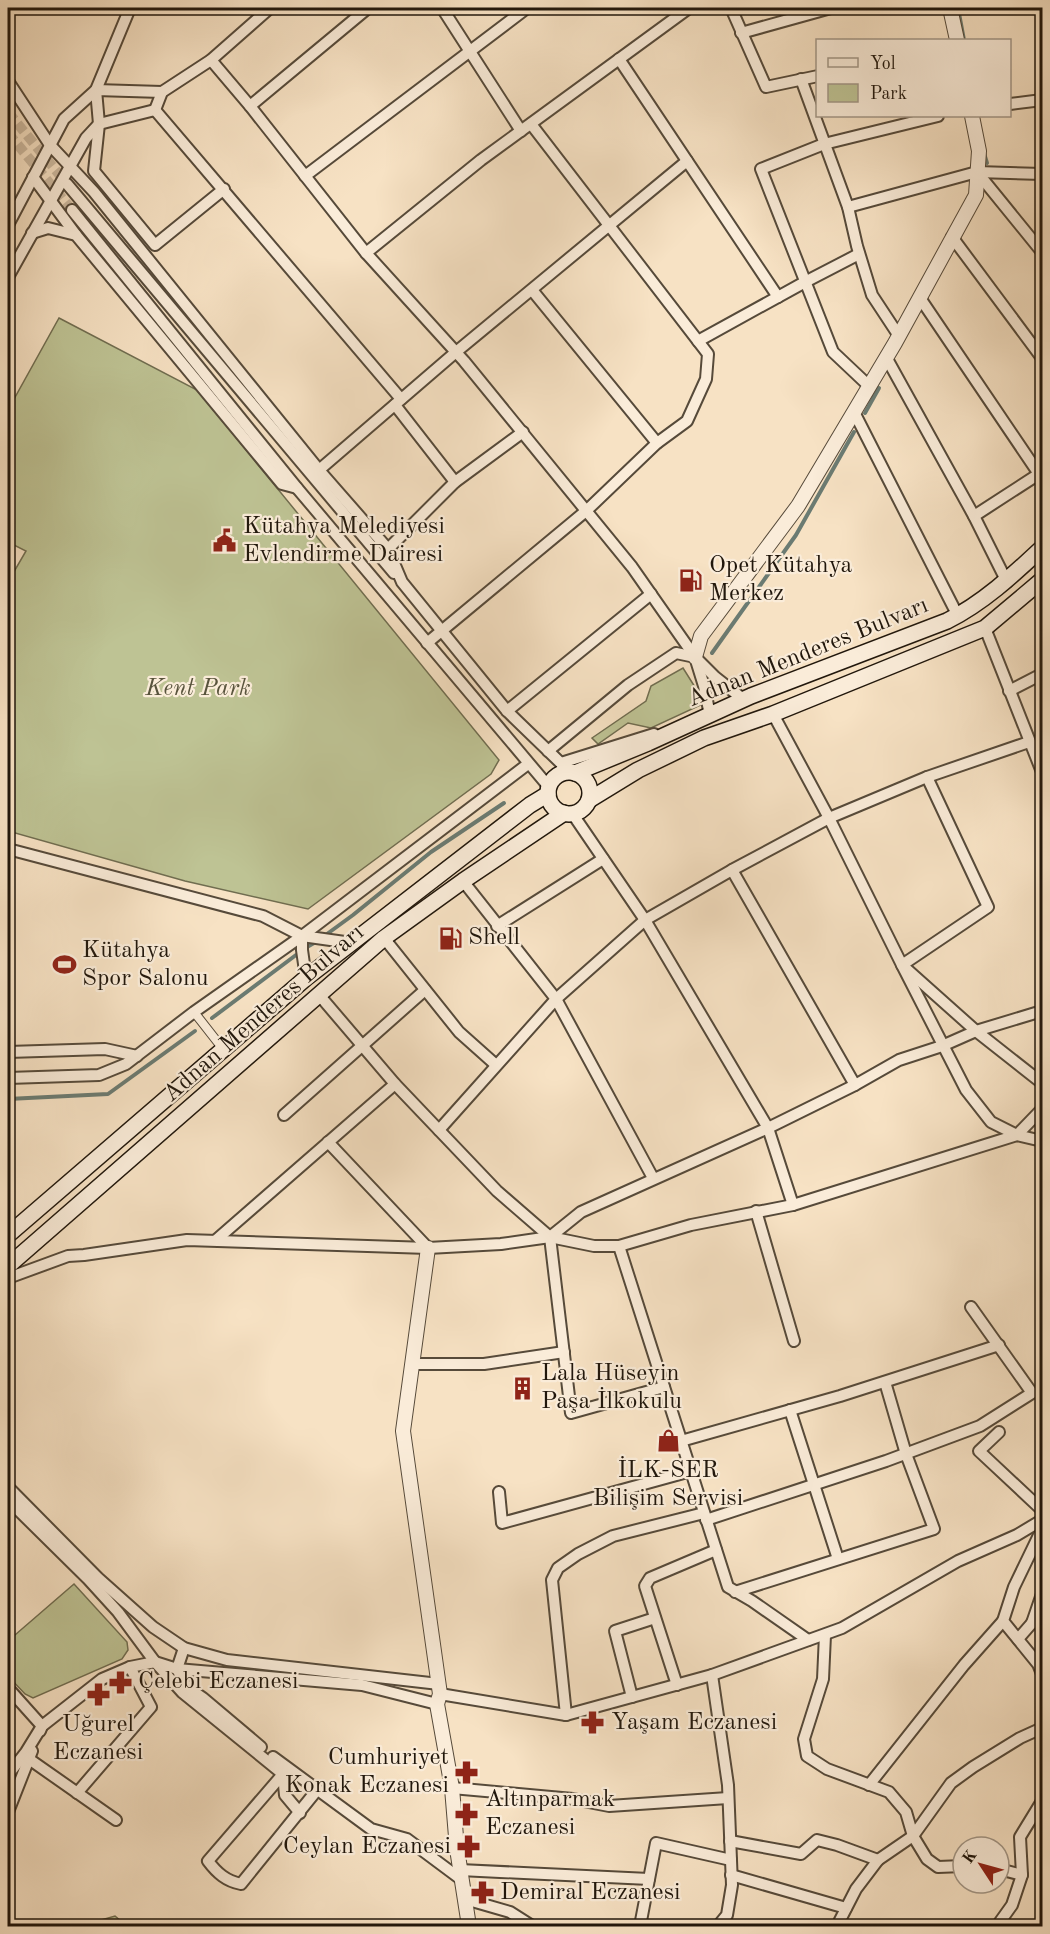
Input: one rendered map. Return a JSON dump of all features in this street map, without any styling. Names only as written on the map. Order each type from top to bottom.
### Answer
[{"type":"main road","name":"Adnan Menderes Bulvarı","points":[[569,769],[958,616],[1006,582],[1042,548]]},
{"type":"main road","name":"Adnan Menderes Bulvarı","points":[[589,800],[638,770],[704,738],[773,714],[984,628],[1042,580]]},
{"type":"main road","points":[[569,769],[586,781],[590,793],[589,800],[582,809],[568,813],[553,806],[549,790],[555,778],[569,769]]},
{"type":"main road","name":"Adnan Menderes Bulvarı","points":[[8,1235],[306,978],[549,790]]},
{"type":"main road","name":"Adnan Menderes Bulvarı","points":[[8,1266],[384,938],[463,881],[568,813]]},
{"type":"street","points":[[8,225],[64,119],[96,90],[130,8]]},
{"type":"street","points":[[96,90],[162,92],[211,60],[270,8]]},
{"type":"street","points":[[250,106],[368,8]]},
{"type":"street","points":[[442,8],[521,130]]},
{"type":"street","points":[[305,176],[527,8]]},
{"type":"street","points":[[366,253],[521,130],[689,8]]},
{"type":"street","points":[[731,8],[766,87],[816,76]]},
{"type":"street","points":[[741,33],[831,8]]},
{"type":"street","points":[[950,8],[957,39]]},
{"type":"street","points":[[619,59],[778,297]]},
{"type":"street","points":[[211,60],[366,253],[456,352],[523,432],[651,594],[695,657],[715,677],[743,699]]},
{"type":"street","points":[[801,79],[848,207],[859,254],[872,294],[898,336]]},
{"type":"street","points":[[8,81],[50,145],[94,192],[319,470],[388,549],[402,582]]},
{"type":"street","points":[[96,90],[99,124],[94,171],[155,245],[224,189]]},
{"type":"street","points":[[155,110],[162,92]]},
{"type":"street","points":[[1011,104],[1042,100]]},
{"type":"street","points":[[8,277],[86,138],[99,124],[155,110]]},
{"type":"street","points":[[155,110],[224,189],[398,402],[455,482]]},
{"type":"street","points":[[869,386],[833,352],[761,169],[825,144],[934,117]]},
{"type":"street","points":[[710,715],[695,657],[701,636],[798,506],[920,298],[976,195],[979,151],[972,117]]},
{"type":"street","points":[[427,643],[586,511],[657,443],[687,421],[706,379],[708,354],[531,124]]},
{"type":"street","points":[[319,470],[456,352],[687,161]]},
{"type":"street","points":[[848,207],[977,172],[1042,174]]},
{"type":"street","points":[[977,172],[1042,252]]},
{"type":"street","points":[[33,177],[76,235],[282,484],[297,488]]},
{"type":"street","points":[[67,184],[402,582],[507,711],[569,769]]},
{"type":"street","points":[[72,210],[297,488],[549,790]]},
{"type":"street","points":[[32,233],[48,228],[76,235]]},
{"type":"street","points":[[952,237],[1042,358]]},
{"type":"street","points":[[698,341],[859,254]]},
{"type":"street","points":[[532,290],[657,443]]},
{"type":"street","points":[[920,298],[1041,473],[974,516]]},
{"type":"street","points":[[886,357],[974,516],[1006,582]]},
{"type":"street","points":[[854,412],[958,616]]},
{"type":"street","points":[[388,549],[455,482],[523,432]]},
{"type":"street","points":[[507,711],[651,594]]},
{"type":"street","points":[[984,628],[1042,772]]},
{"type":"street","points":[[548,751],[628,685],[676,653],[695,657]]},
{"type":"street","points":[[1009,691],[1042,674]]},
{"type":"street","points":[[773,714],[830,818],[966,1090],[991,1122],[1017,1135],[1042,1141]]},
{"type":"street","points":[[439,1130],[556,999],[645,921],[732,870],[830,818],[927,777],[1029,742]]},
{"type":"street","points":[[8,1078],[99,1075],[126,1064],[194,1012],[302,936],[528,764]]},
{"type":"street","points":[[902,965],[988,907],[927,777]]},
{"type":"street","points":[[568,813],[645,921],[768,1128],[793,1205]]},
{"type":"street","points":[[8,849],[263,916],[302,936],[352,943]]},
{"type":"street","points":[[497,926],[603,859]]},
{"type":"street","points":[[732,870],[855,1085]]},
{"type":"street","points":[[463,881],[556,999],[653,1178]]},
{"type":"street","points":[[302,936],[306,978]]},
{"type":"street","points":[[384,938],[459,1032],[496,1065]]},
{"type":"street","points":[[902,965],[976,1031],[1042,1083]]},
{"type":"street","points":[[284,1115],[426,990]]},
{"type":"street","points":[[320,996],[395,1084],[497,1191],[550,1237],[571,1413],[664,1387]]},
{"type":"street","points":[[550,1237],[581,1212],[768,1128],[855,1085],[899,1060],[942,1046],[976,1031],[1042,1011]]},
{"type":"street","points":[[194,1012],[223,1049]]},
{"type":"street","points":[[8,1052],[105,1049],[137,1056]]},
{"type":"street","points":[[216,1240],[395,1084]]},
{"type":"street","points":[[8,1278],[68,1256],[187,1240],[428,1248],[501,1244],[550,1237],[594,1246],[619,1246],[691,1225],[793,1205],[1017,1135],[1042,1109]]},
{"type":"street","points":[[328,1142],[428,1248]]},
{"type":"street","points":[[756,1211],[794,1341]]},
{"type":"street","points":[[619,1246],[728,1587],[808,1640]]},
{"type":"street","points":[[428,1248],[403,1431],[469,1926]]},
{"type":"street","points":[[566,1715],[552,1580],[558,1568],[578,1554],[613,1536],[705,1517],[906,1454],[980,1426],[1032,1393],[971,1307]]},
{"type":"street","points":[[681,1441],[885,1382],[999,1345]]},
{"type":"street","points":[[412,1364],[484,1364],[564,1352]]},
{"type":"street","points":[[735,1592],[934,1529],[906,1454],[885,1382]]},
{"type":"street","points":[[790,1410],[838,1559]]},
{"type":"street","points":[[999,1432],[979,1451],[1042,1510]]},
{"type":"street","points":[[499,1492],[502,1523],[691,1471]]},
{"type":"street","points":[[8,1487],[98,1578],[153,1627],[184,1648],[227,1659],[566,1715],[712,1675],[825,1635],[842,1628],[958,1561],[1017,1535],[1042,1520]]},
{"type":"street","points":[[8,1500],[118,1612],[155,1662],[182,1692],[285,1771],[317,1790],[371,1828],[407,1839],[461,1875],[649,1880]]},
{"type":"street","points":[[869,1785],[964,1665],[1003,1621],[1014,1587],[1042,1529]]},
{"type":"street","points":[[677,1685],[645,1586],[650,1578],[716,1550]]},
{"type":"street","points":[[1032,1623],[1042,1594]]},
{"type":"street","points":[[1018,1639],[1032,1623],[1042,1616]]},
{"type":"street","points":[[632,1697],[615,1631],[655,1618]]},
{"type":"street","points":[[1003,1621],[1038,1664],[1042,1674]]},
{"type":"street","points":[[141,1644],[153,1627]]},
{"type":"street","points":[[825,1635],[823,1679],[804,1739],[807,1756],[827,1769],[889,1792],[906,1812],[914,1836],[927,1859],[939,1867],[951,1866]]},
{"type":"street","points":[[184,1648],[177,1669],[187,1687],[203,1698],[285,1771],[285,1795],[300,1813]]},
{"type":"street","points":[[8,1775],[42,1726],[102,1679],[130,1667],[155,1662],[177,1669],[438,1694]]},
{"type":"street","points":[[77,1793],[151,1707],[130,1667]]},
{"type":"street","points":[[712,1675],[728,1798],[732,1885],[727,1915],[718,1926]]},
{"type":"street","points":[[8,1688],[42,1726]]},
{"type":"street","points":[[8,1812],[42,1726]]},
{"type":"street","points":[[837,1926],[856,1889],[878,1860],[914,1836],[951,1783],[1020,1738],[1042,1728]]},
{"type":"street","points":[[28,1759],[116,1820]]},
{"type":"street","points":[[285,1771],[208,1861],[229,1882],[241,1884],[317,1790]]},
{"type":"street","points":[[452,1788],[573,1799],[609,1806],[728,1798]]},
{"type":"street","points":[[997,1926],[1012,1905],[1022,1875],[1020,1837],[1042,1801]]},
{"type":"street","points":[[730,1841],[801,1854],[817,1840],[878,1860]]},
{"type":"street","points":[[640,1926],[656,1843],[731,1860]]},
{"type":"street","points":[[1011,1872],[1022,1875]]},
{"type":"street","points":[[731,1875],[846,1908]]},
{"type":"street","points":[[465,1899],[510,1912],[532,1926]]},
{"type":"green space","name":"Kent Park","points":[[59,318],[197,390],[499,760],[491,774],[308,909],[185,881],[8,831],[8,582],[26,551],[8,542],[8,410]]},
{"type":"green space","points":[[683,668],[705,703],[651,728],[628,723],[598,744],[592,738],[646,701],[651,686]]},
{"type":"green space","points":[[74,1584],[127,1642],[128,1650],[122,1659],[33,1698],[25,1694],[8,1676],[8,1641]]},
{"type":"green space","points":[[115,1916],[127,1926],[80,1926]]},
{"type":"waterway","points":[[958,8],[964,39]]},
{"type":"waterway","points":[[984,153],[987,163]]},
{"type":"waterway","points":[[865,413],[879,388]]},
{"type":"waterway","points":[[712,653],[796,535],[854,432]]},
{"type":"waterway","points":[[327,934],[431,852],[504,803]]},
{"type":"waterway","points":[[307,947],[314,943]]},
{"type":"waterway","points":[[212,1018],[296,955]]},
{"type":"waterway","points":[[8,1099],[108,1094],[195,1031]]},
{"type":"tunnel","points":[[8,112],[67,184]]},
{"type":"tunnel","points":[[8,133],[72,210]]},
{"type":"place","name":"Kütahya Melediyesi Evlendirme Dairesi","points":[[225,541]]},
{"type":"place","name":"Opet Kütahya Merkez","points":[[691,580]]},
{"type":"place","name":"Shell","points":[[450,938]]},
{"type":"place","name":"Kütahya Spor Salonu","points":[[64,965]]},
{"type":"place","name":"Lala Hüseyin Paşa İlkokulu","points":[[523,1388]]},
{"type":"place","name":"İLK-SER Bilişim Servisi","points":[[668,1441]]},
{"type":"place","name":"Çelebi Eczanesi","points":[[120,1682]]},
{"type":"place","name":"Uğurel Eczanesi","points":[[98,1695]]},
{"type":"place","name":"Yaşam Eczanesi","points":[[593,1723]]},
{"type":"place","name":"Cumhuriyet Konak Eczanesi","points":[[467,1772]]},
{"type":"place","name":"Altınparmak Eczanesi","points":[[467,1814]]},
{"type":"place","name":"Ceylan Eczanesi","points":[[469,1847]]},
{"type":"place","name":"Demiral Eczanesi","points":[[482,1893]]}]
